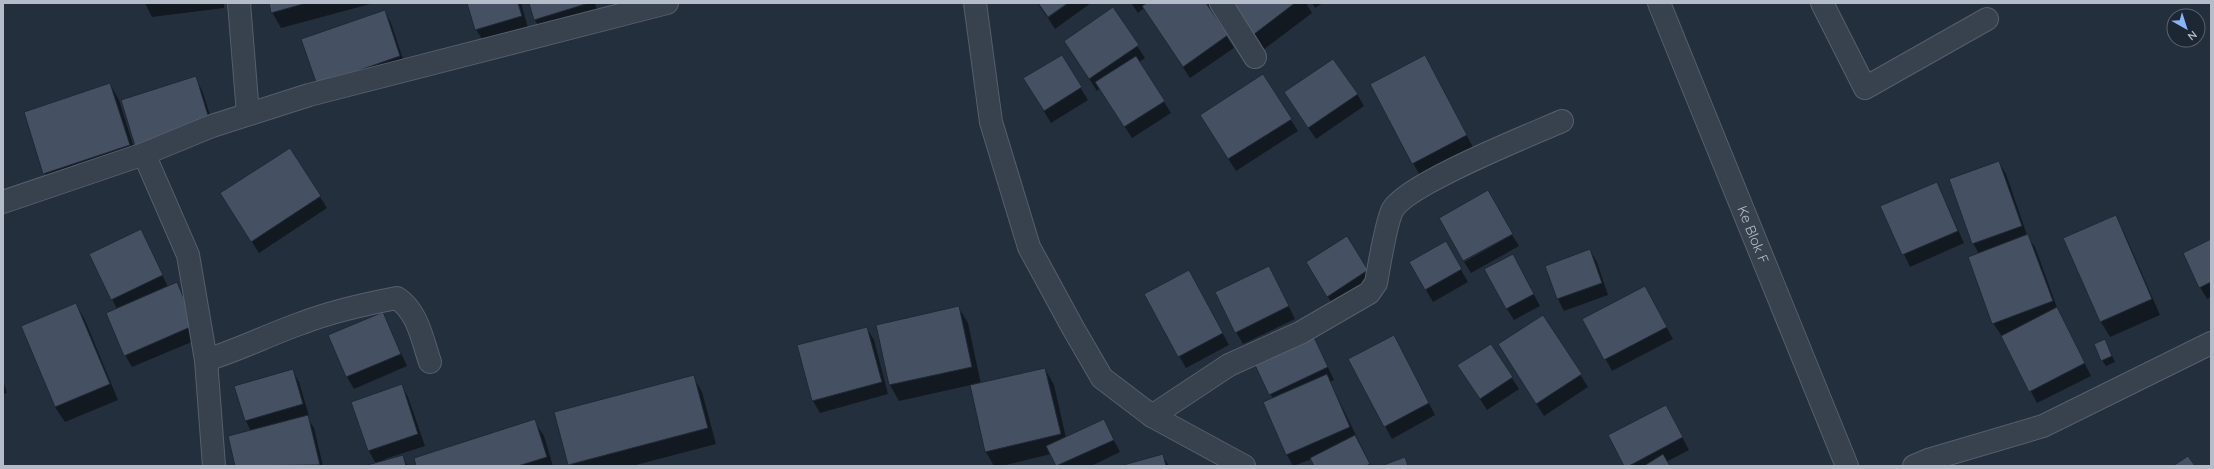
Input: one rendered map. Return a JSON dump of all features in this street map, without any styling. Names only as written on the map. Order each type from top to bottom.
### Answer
[{"type":"street","points":[[239,3],[248,114]]},
{"type":"street","points":[[3,202],[144,154],[212,126],[308,95],[667,3]]},
{"type":"street","points":[[975,3],[991,122],[1029,247],[1102,378],[1152,416],[1244,466]]},
{"type":"street","points":[[1221,3],[1255,57]]},
{"type":"street","name":"Ke Blok F","points":[[1659,3],[1847,466]]},
{"type":"street","points":[[1822,3],[1865,88],[1987,19]]},
{"type":"street","points":[[1152,416],[1229,365],[1300,333],[1369,293],[1376,283],[1393,210],[1402,200],[1426,183],[1562,120]]},
{"type":"street","points":[[144,154],[188,255],[206,360],[214,466]]},
{"type":"street","points":[[206,360],[235,351],[302,323],[354,306],[397,298],[414,314],[430,362]]},
{"type":"street","points":[[1914,466],[1928,460],[2043,426],[2211,343]]},
{"type":"building","points":[[269,3],[307,3],[271,13]]},
{"type":"building","points":[[467,3],[518,3],[522,16],[475,30]]},
{"type":"building","points":[[529,3],[589,3],[534,20]]},
{"type":"building","points":[[1038,3],[1068,3],[1048,17]]},
{"type":"building","points":[[1147,3],[1206,3],[1228,35],[1183,67],[1142,6]]},
{"type":"building","points":[[1229,3],[1295,3],[1253,35]]},
{"type":"building","points":[[1113,7],[1139,45],[1089,79],[1064,41]]},
{"type":"building","points":[[385,10],[400,56],[317,85],[301,39]]},
{"type":"building","points":[[1062,55],[1082,87],[1044,111],[1023,78]]},
{"type":"building","points":[[1425,55],[1467,135],[1412,164],[1370,84]]},
{"type":"building","points":[[1136,56],[1165,101],[1124,127],[1095,82]]},
{"type":"building","points":[[1333,59],[1358,94],[1308,128],[1284,92]]},
{"type":"building","points":[[1263,74],[1292,119],[1228,159],[1200,115]]},
{"type":"building","points":[[196,76],[210,122],[135,146],[121,100]]},
{"type":"building","points":[[110,83],[130,145],[43,174],[24,112]]},
{"type":"building","points":[[290,148],[321,196],[251,242],[220,193]]},
{"type":"building","points":[[1999,161],[2022,226],[1972,244],[1949,179]]},
{"type":"building","points":[[1937,182],[1958,231],[1902,255],[1880,206]]},
{"type":"building","points":[[1488,190],[1513,234],[1463,261],[1439,218]]},
{"type":"building","points":[[2116,215],[2152,299],[2100,322],[2063,238]]},
{"type":"building","points":[[141,229],[163,275],[111,300],[89,254]]},
{"type":"building","points":[[2028,234],[2053,301],[1992,324],[1968,257]]},
{"type":"building","points":[[1347,236],[1368,270],[1327,297],[1306,262]]},
{"type":"building","points":[[2211,239],[2211,282],[2199,288],[2183,253]]},
{"type":"building","points":[[1446,241],[1462,269],[1425,290],[1409,262]]},
{"type":"building","points":[[1590,249],[1602,283],[1557,299],[1545,266]]},
{"type":"building","points":[[1513,254],[1534,294],[1506,309],[1484,269]]},
{"type":"building","points":[[1269,266],[1289,306],[1235,333],[1215,292]]},
{"type":"building","points":[[1189,270],[1223,333],[1178,357],[1144,294]]},
{"type":"building","points":[[177,282],[195,325],[124,356],[106,313]]},
{"type":"building","points":[[1645,286],[1667,327],[1604,360],[1582,319]]},
{"type":"building","points":[[76,303],[110,384],[55,407],[21,326]]},
{"type":"building","points":[[959,306],[972,367],[889,385],[876,325]]},
{"type":"building","points":[[2057,307],[2085,363],[2029,392],[2001,336]]},
{"type":"building","points":[[383,312],[401,354],[346,377],[328,335]]},
{"type":"building","points":[[1543,315],[1582,374],[1536,404],[1498,344]]},
{"type":"building","points":[[867,327],[882,382],[812,401],[797,345]]},
{"type":"building","points":[[1313,335],[1328,367],[1269,395],[1254,363]]},
{"type":"building","points":[[1394,335],[1429,403],[1384,427],[1348,359]]},
{"type":"building","points":[[2105,339],[2112,356],[2101,361],[2094,344]]},
{"type":"building","points":[[1491,344],[1513,377],[1480,399],[1457,365]]},
{"type":"building","points":[[1045,368],[1061,434],[985,452],[970,385]]},
{"type":"building","points":[[293,369],[303,404],[245,421],[234,386]]},
{"type":"building","points":[[1327,374],[1350,427],[1286,455],[1263,402]]},
{"type":"building","points":[[694,375],[708,428],[568,465],[554,412]]},
{"type":"building","points":[[402,384],[418,434],[368,451],[351,402]]},
{"type":"building","points":[[1666,405],[1683,437],[1629,466],[1624,466],[1608,435]]},
{"type":"building","points":[[308,415],[320,465],[235,466],[228,436]]},
{"type":"building","points":[[535,419],[547,457],[518,466],[416,466],[414,458]]},
{"type":"building","points":[[1104,419],[1114,440],[1056,466],[1046,446]]},
{"type":"building","points":[[1355,435],[1370,464],[1366,466],[1314,466],[1310,458]]},
{"type":"building","points":[[1163,454],[1166,466],[1120,466]]},
{"type":"building","points":[[1663,454],[1670,466],[1644,466]]},
{"type":"building","points":[[403,455],[406,466],[364,466]]},
{"type":"building","points":[[2188,456],[2195,466],[2173,466]]},
{"type":"building","points":[[1405,457],[1408,466],[1381,466]]}]
